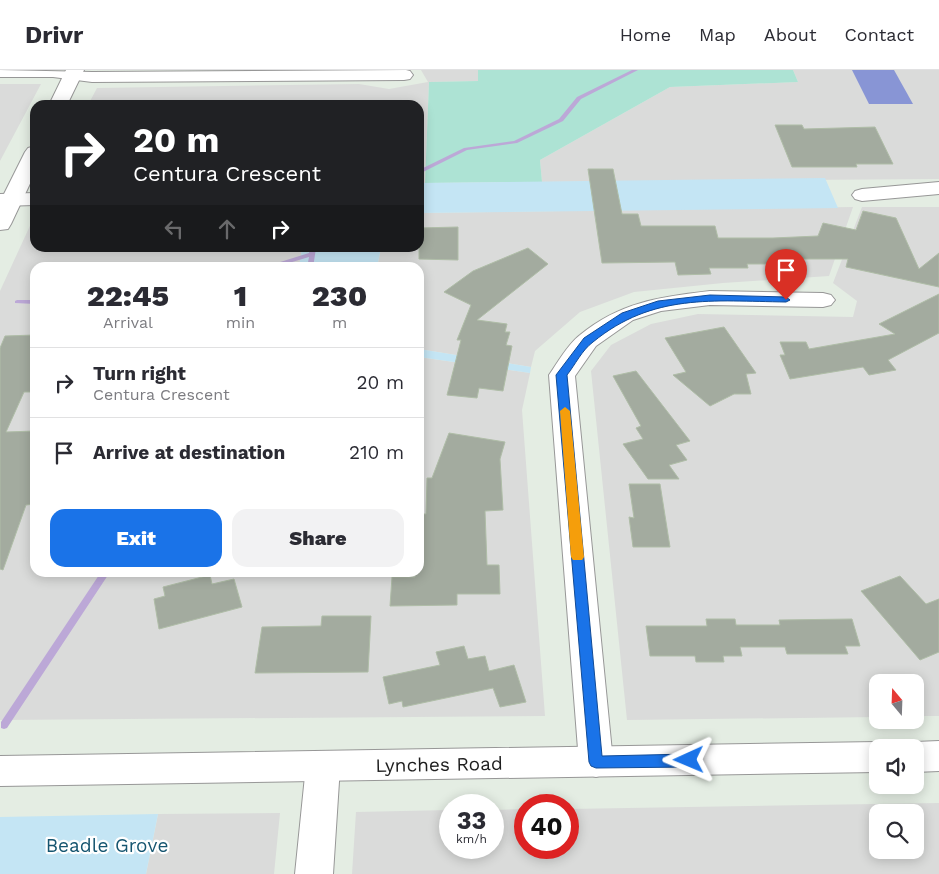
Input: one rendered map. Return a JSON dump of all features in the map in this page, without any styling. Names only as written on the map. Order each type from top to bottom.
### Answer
[{"type":"street","points":[[0,72],[74,72],[92,77],[404,75]]},
{"type":"street","points":[[60,100],[74,72]]},
{"type":"street","points":[[0,224],[6,200],[30,160]]},
{"type":"street","points":[[862,195],[939,188]]},
{"type":"street","points":[[6,200],[30,199]]},
{"type":"street","points":[[596,762],[562,375],[588,341],[625,316],[658,304],[710,298],[823,300]]},
{"type":"street","points":[[924,757],[939,756]]},
{"type":"street","name":"Lynches Road","points":[[0,771],[869,757]]},
{"type":"street","points":[[314,874],[323,766]]},
{"type":"shaded area","points":[[421,70],[478,70],[479,81],[429,82],[425,183],[424,100],[91,100],[97,88],[359,84],[389,89],[428,82]]},
{"type":"shaded area","points":[[478,70],[793,70],[798,82],[670,87],[540,160],[542,182],[425,183],[429,82],[478,81]]},
{"type":"shaded area","points":[[793,70],[939,70],[939,179],[542,182],[540,160],[670,87],[798,82]]},
{"type":"shaded area","points":[[852,70],[894,70],[913,104],[869,104]]},
{"type":"shaded area","points":[[0,84],[41,84],[32,100],[30,100],[30,105],[0,161]]},
{"type":"shaded area","points":[[853,207],[829,276],[723,283],[634,292],[580,312],[535,351],[531,367],[424,350],[424,262],[378,262],[380,252],[424,252],[424,213]]},
{"type":"shaded area","points":[[862,207],[939,207],[939,716],[924,716],[924,674],[869,674],[869,717],[627,720],[591,371],[611,345],[651,324],[698,314],[853,317],[857,301],[833,283]]},
{"type":"shaded area","points":[[30,226],[30,252],[301,252],[300,262],[30,262],[30,577],[424,577],[424,358],[530,373],[522,410],[545,716],[0,720],[0,291]]},
{"type":"shaded area","points":[[939,803],[939,874],[352,874],[356,812],[439,810],[439,859],[504,859],[504,810],[514,809],[514,859],[579,859],[579,809],[869,804],[869,859],[924,859],[924,804],[877,804]]},
{"type":"shaded area","points":[[280,813],[274,874],[146,874],[158,814]]},
{"type":"green space","points":[[825,178],[838,208],[424,213],[424,183]]},
{"type":"green space","points":[[301,252],[380,252],[378,262],[300,262]]},
{"type":"green space","points":[[424,350],[531,367],[530,373],[424,358]]},
{"type":"green space","name":"Beadle Grove","points":[[158,814],[146,874],[0,874],[0,817]]},
{"type":"building","points":[[775,125],[802,125],[804,129],[875,127],[893,164],[856,164],[857,167],[792,167]]},
{"type":"building","points":[[588,169],[613,169],[622,214],[638,214],[641,226],[715,226],[718,238],[773,238],[818,236],[823,223],[856,230],[863,211],[896,218],[919,269],[939,253],[939,287],[846,267],[848,259],[774,259],[775,264],[747,264],[748,268],[709,268],[711,274],[678,275],[675,262],[602,263]]},
{"type":"building","points":[[458,227],[458,260],[419,259],[419,252],[424,252],[424,228]]},
{"type":"building","points":[[528,248],[548,264],[477,320],[507,324],[505,332],[510,332],[506,345],[512,346],[503,391],[479,388],[477,398],[447,395],[461,340],[457,340],[471,305],[444,292],[473,271]]},
{"type":"building","points":[[939,294],[939,333],[888,360],[896,370],[869,375],[863,367],[790,379],[780,355],[785,355],[780,342],[806,342],[809,349],[895,334],[879,324]]},
{"type":"building","points":[[724,327],[756,373],[746,374],[751,394],[734,394],[710,406],[673,375],[686,372],[665,338]]},
{"type":"building","points":[[30,335],[30,392],[24,392],[6,432],[30,431],[30,505],[26,505],[3,570],[0,569],[0,348],[5,336]]},
{"type":"building","points":[[636,371],[690,441],[676,445],[687,460],[669,465],[679,479],[648,479],[623,444],[643,439],[636,428],[641,426],[613,376]]},
{"type":"building","points":[[449,433],[505,442],[500,459],[503,510],[485,511],[487,565],[499,565],[500,594],[457,594],[457,605],[390,606],[392,577],[424,577],[424,514],[426,514],[427,478],[432,478]]},
{"type":"building","points":[[629,484],[660,484],[670,547],[633,547],[629,517],[634,518]]},
{"type":"building","points":[[900,576],[926,604],[939,599],[939,652],[920,660],[861,591]]},
{"type":"building","points":[[202,577],[210,577],[212,584],[234,579],[242,607],[159,629],[154,599],[165,596],[163,587]]},
{"type":"building","points":[[322,616],[371,616],[368,672],[255,673],[262,627],[321,626]]},
{"type":"building","points":[[706,619],[735,619],[736,625],[780,625],[779,620],[852,619],[860,646],[845,646],[848,654],[787,654],[785,647],[740,647],[742,656],[723,656],[724,662],[696,662],[695,656],[650,656],[646,626],[707,626]]},
{"type":"building","points":[[464,646],[468,659],[485,656],[489,671],[514,665],[526,702],[500,707],[493,688],[403,707],[402,701],[389,704],[383,677],[440,665],[436,652]]},
{"type":"waterway","points":[[424,170],[466,149],[515,142],[561,120],[579,98],[636,70]]},
{"type":"waterway","points":[[311,262],[312,252]]},
{"type":"waterway","points":[[285,262],[312,254]]},
{"type":"waterway","points":[[17,302],[30,302]]},
{"type":"waterway","points":[[4,725],[103,577]]},
{"type":"slow traffic","points":[[565,411],[578,557]]},
{"type":"route","points":[[689,760],[596,762],[562,375],[588,341],[625,316],[658,304],[710,298],[786,300]]}]
